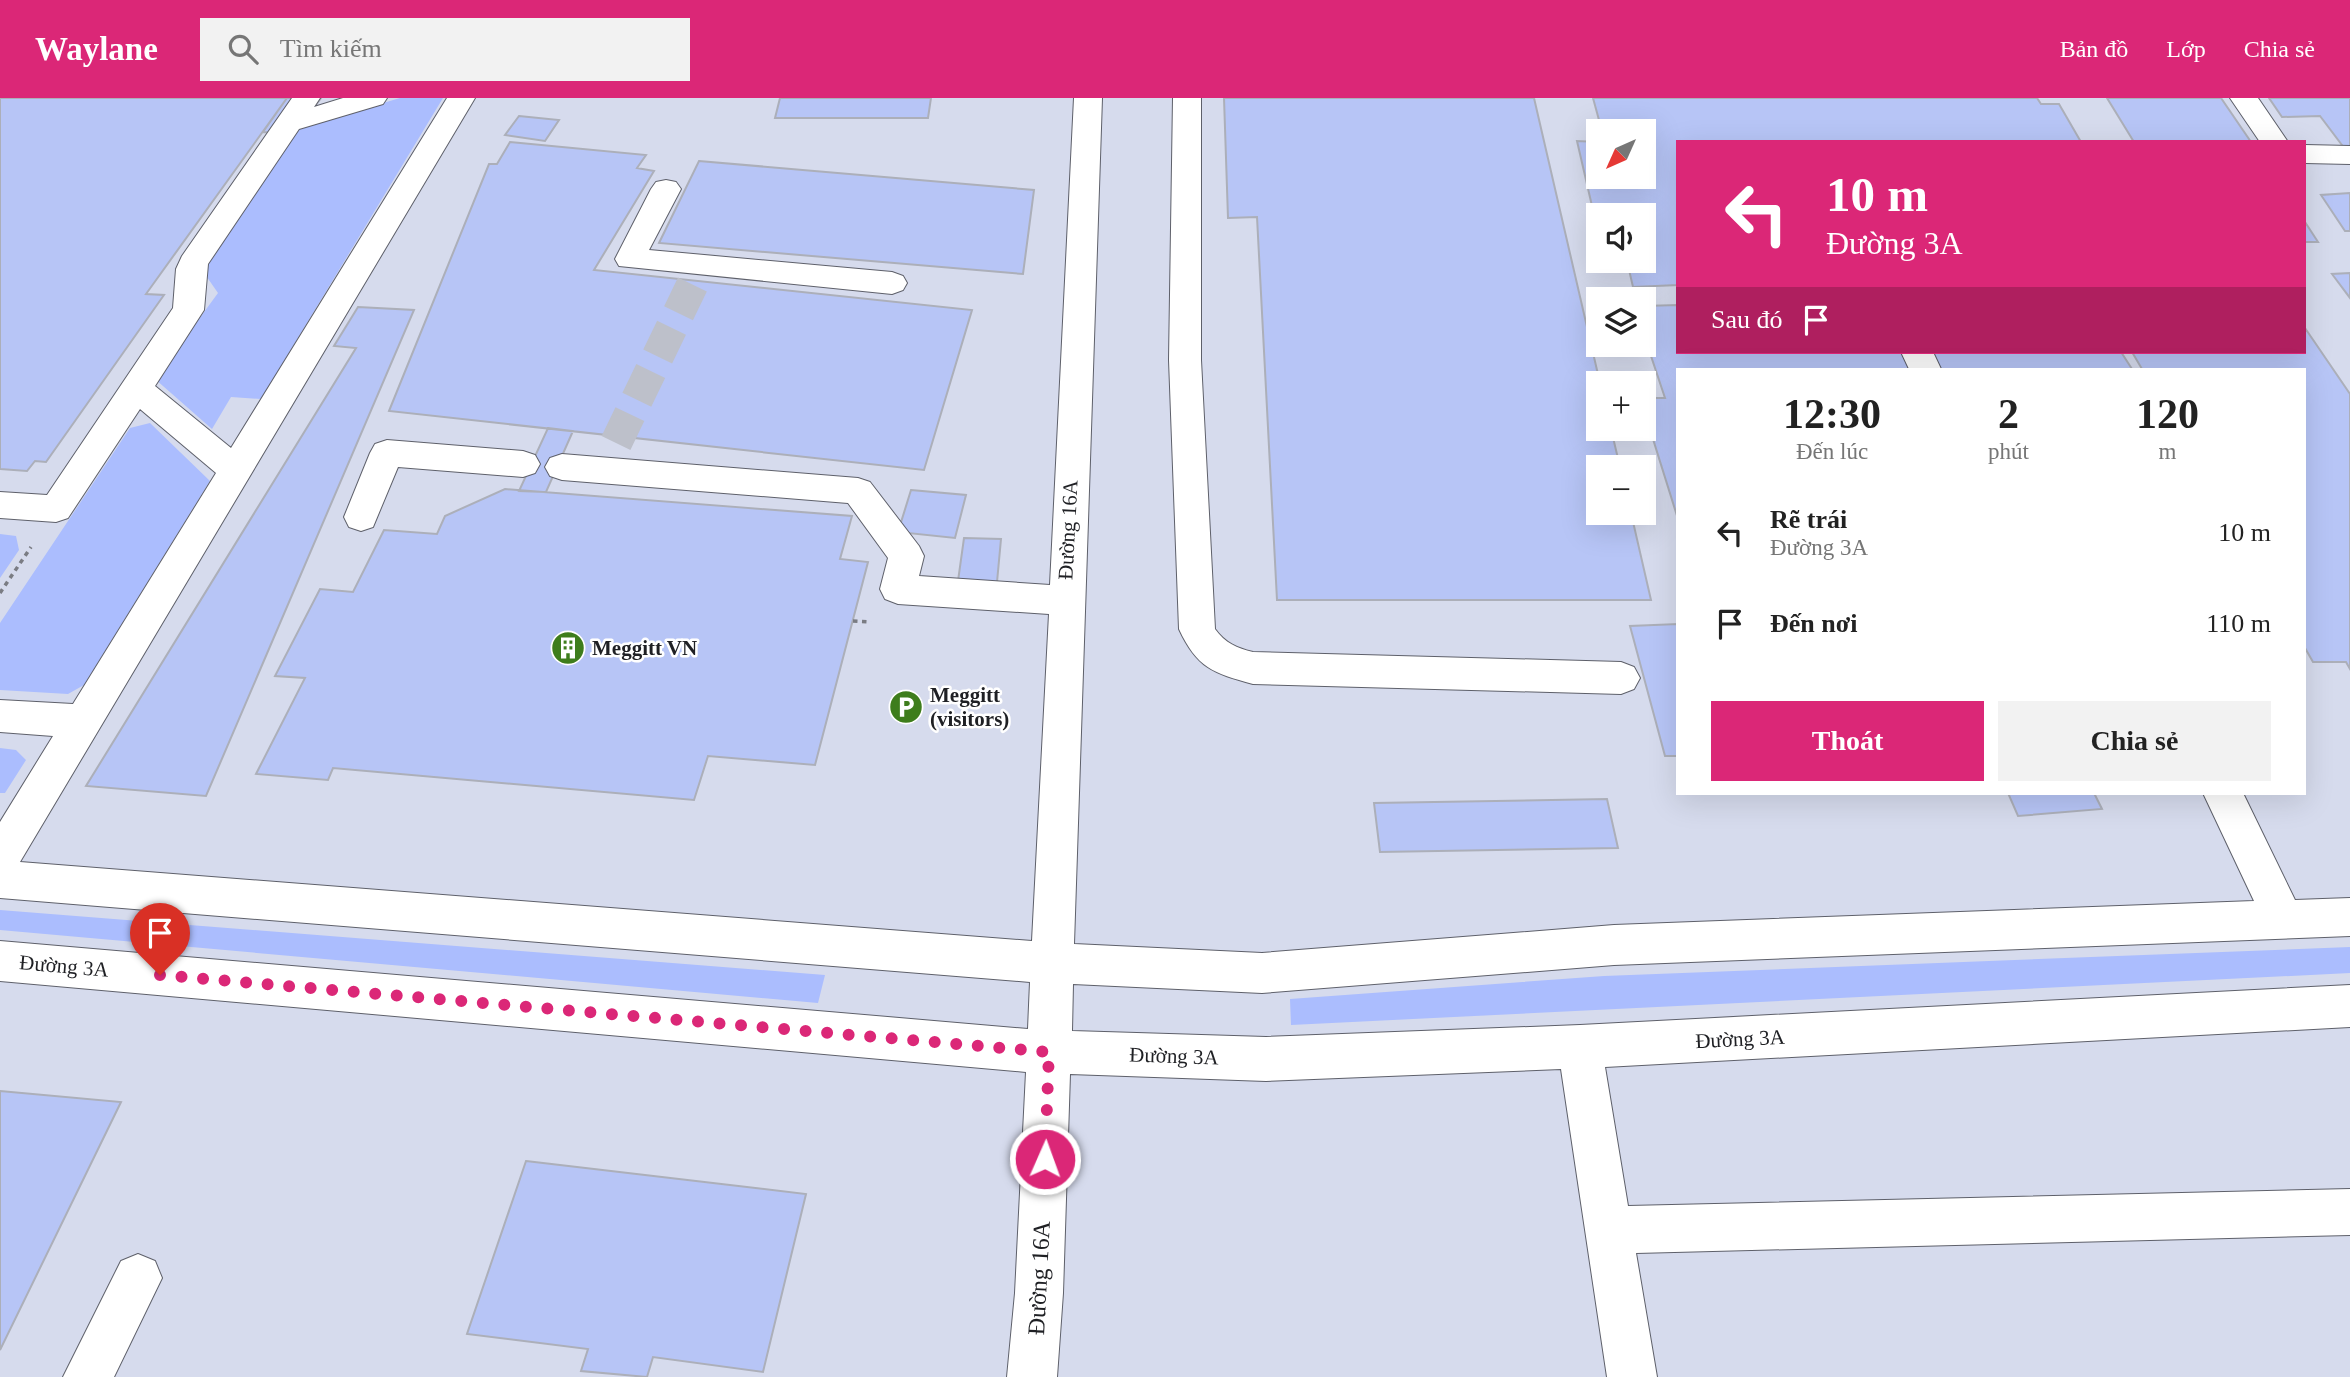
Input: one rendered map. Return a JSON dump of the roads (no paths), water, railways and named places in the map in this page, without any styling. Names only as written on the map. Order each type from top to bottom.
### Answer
[{"type":"street","points":[[0,505],[56,509],[195,296],[189,273],[193,263],[298,110],[373,98]]},
{"type":"street","points":[[0,858],[461,98]]},
{"type":"street","name":"Đường 16A","points":[[1032,1377],[1049,1052],[1065,601],[1088,98]]},
{"type":"street","points":[[1187,98],[1185,360],[1197,629],[1205,648],[1223,659],[1253,668],[1621,678]]},
{"type":"street","points":[[2244,98],[2273,140]]},
{"type":"street","points":[[2306,154],[2350,155]]},
{"type":"street","points":[[666,189],[630,259],[699,272],[892,283]]},
{"type":"street","points":[[136,388],[235,470]]},
{"type":"street","points":[[361,517],[387,453],[523,464]]},
{"type":"street","points":[[562,467],[610,457],[858,491],[906,556],[898,589],[1065,601]]},
{"type":"street","points":[[0,716],[83,721]]},
{"type":"street","points":[[2224,795],[2284,920]]},
{"type":"street","points":[[0,879],[1051,963],[1262,973],[1614,945],[2350,918]]},
{"type":"street","name":"Đường 3A","points":[[0,961],[1049,1052],[1266,1059],[1580,1047],[2350,1006]]},
{"type":"street","points":[[1580,1047],[1611,1230],[1632,1377]]},
{"type":"street","points":[[1611,1230],[2350,1212]]},
{"type":"street","points":[[88,1377],[138,1278]]},
{"type":"tunnel","points":[[616,443],[696,277]]},
{"type":"place","name":"Meggitt VN","points":[[568,648]]},
{"type":"place","name":"Meggitt (visitors)","points":[[906,707]]}]
